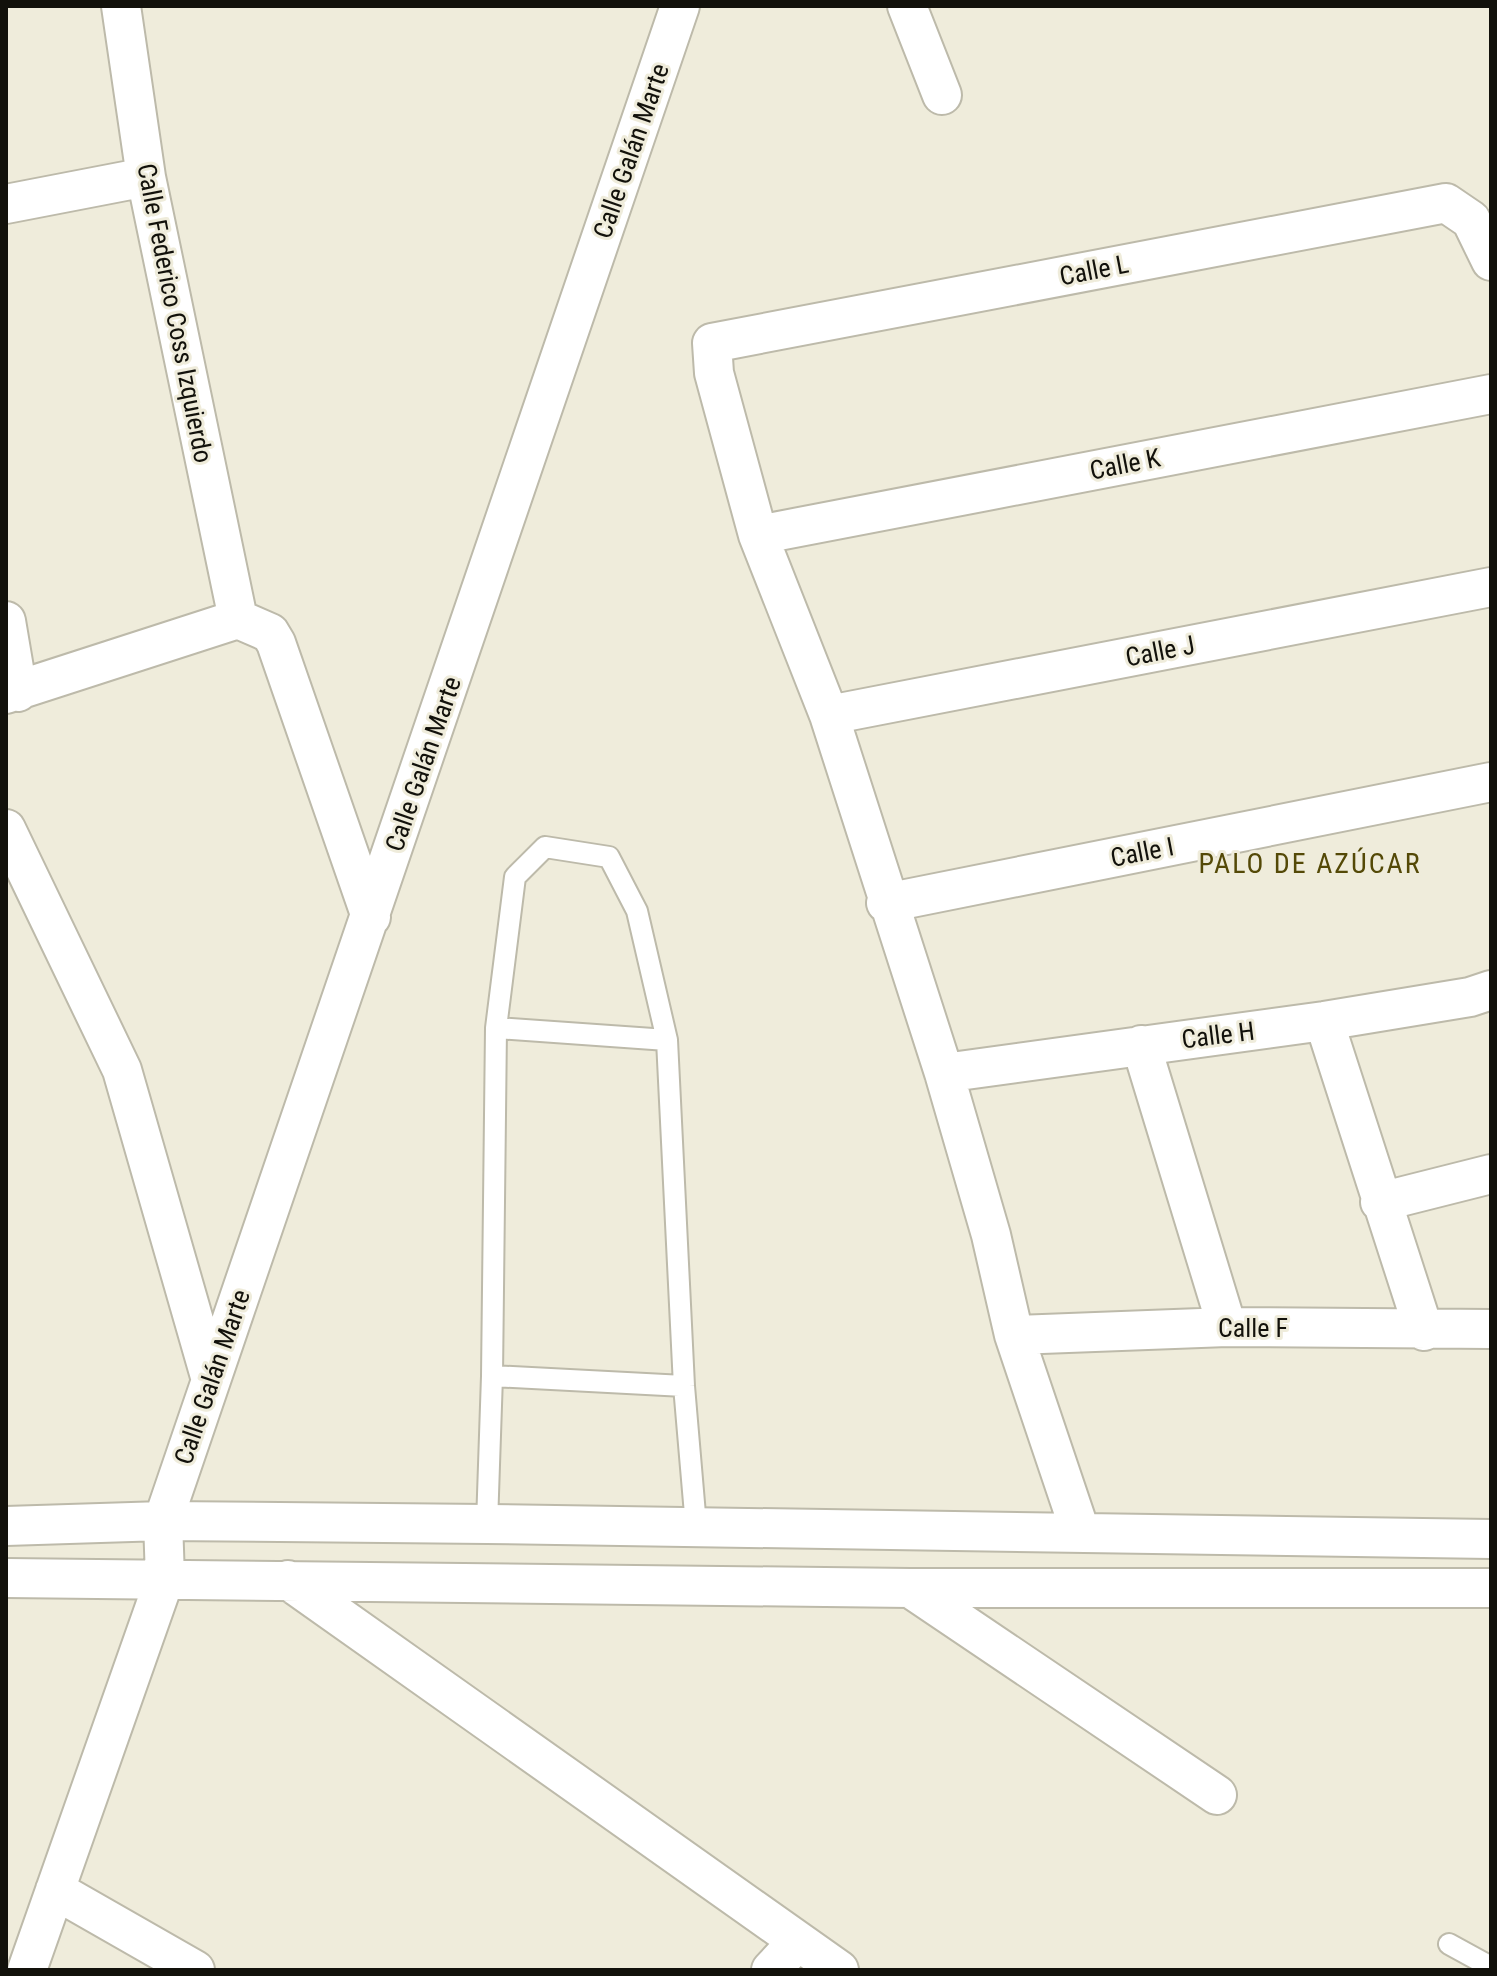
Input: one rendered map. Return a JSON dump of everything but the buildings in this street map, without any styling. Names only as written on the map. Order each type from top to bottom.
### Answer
[{"type":"street","name":"Calle Federico Coss Izquierdo","points":[[121,6],[146,177],[238,619]]},
{"type":"street","name":"Calle Galán Marte","points":[[163,1521],[680,6]]},
{"type":"street","points":[[907,6],[942,95]]},
{"type":"street","points":[[6,204],[146,177]]},
{"type":"street","name":"Calle L","points":[[758,535],[714,373],[712,343],[1446,203],[1471,220],[1491,261]]},
{"type":"street","name":"Calle K","points":[[758,535],[1491,394]]},
{"type":"street","points":[[758,535],[829,715],[886,903],[944,1073],[991,1235],[1014,1335],[1080,1531]]},
{"type":"street","name":"Calle J","points":[[829,715],[1491,587]]},
{"type":"street","points":[[6,621],[12,693],[238,619],[270,633],[371,917]]},
{"type":"street","name":"Calle I","points":[[886,903],[1491,782]]},
{"type":"street","points":[[6,829],[122,1070],[211,1380]]},
{"type":"street","name":"Calle H","points":[[944,1073],[1324,1021],[1470,997],[1491,990]]},
{"type":"street","points":[[1324,1021],[1424,1331]]},
{"type":"street","points":[[1141,1045],[1227,1327]]},
{"type":"street","points":[[1380,1202],[1491,1174]]},
{"type":"street","name":"Calle F","points":[[1014,1335],[1227,1327],[1424,1331],[1491,1329]]},
{"type":"street","points":[[6,1526],[163,1521],[1080,1531],[1491,1539]]},
{"type":"street","points":[[27,1970],[165,1578],[163,1521]]},
{"type":"street","points":[[696,1526],[704,1585]]},
{"type":"street","points":[[6,1578],[910,1588],[1491,1588]]},
{"type":"street","points":[[288,1580],[839,1970]]},
{"type":"street","points":[[910,1588],[1217,1795]]},
{"type":"street","points":[[55,1890],[195,1970]]},
{"type":"street","points":[[771,1970],[798,1941]]},
{"type":"lane","points":[[487,1524],[496,1028],[515,877],[545,847],[609,857],[637,911],[667,1040],[684,1386],[696,1526]]},
{"type":"lane","points":[[496,1028],[667,1040]]},
{"type":"lane","points":[[492,1376],[684,1386]]},
{"type":"lane","points":[[1449,1944],[1491,1967]]},
{"type":"district","name":"PALO DE AZÚCAR","points":[[1310,863]]}]
